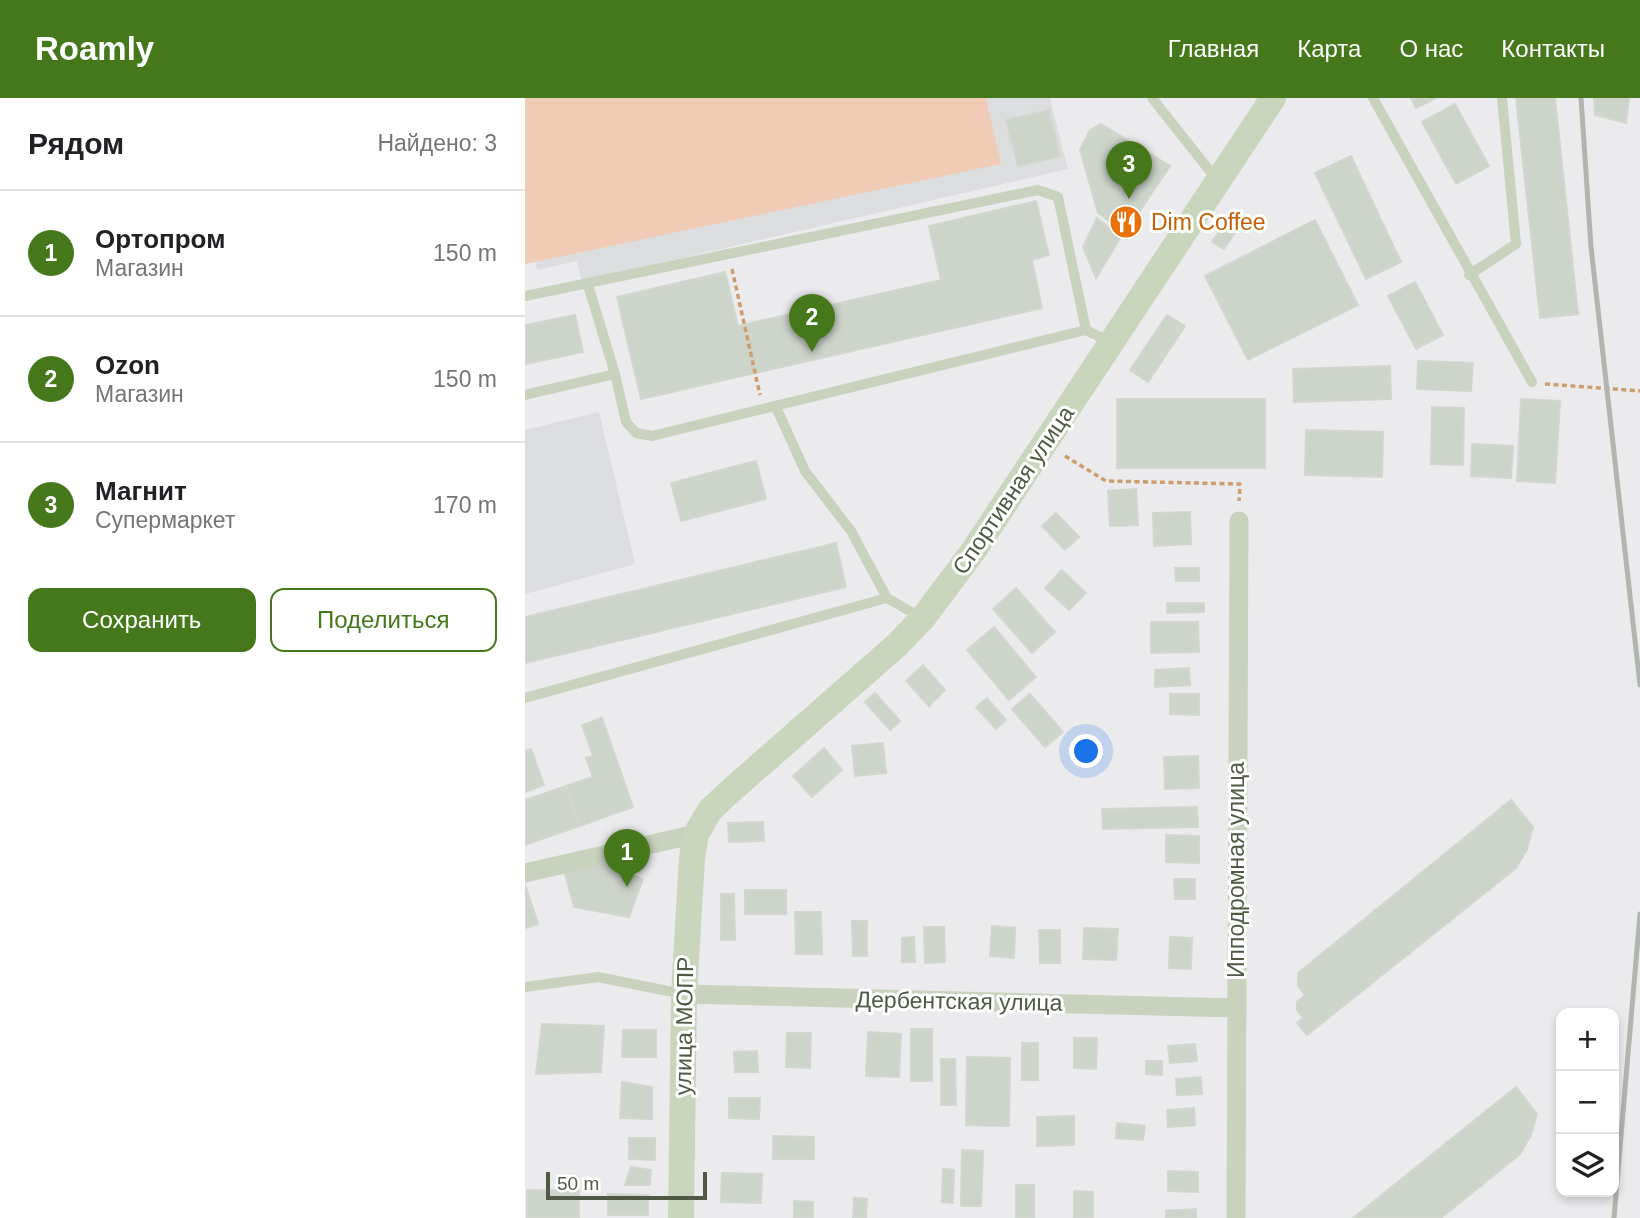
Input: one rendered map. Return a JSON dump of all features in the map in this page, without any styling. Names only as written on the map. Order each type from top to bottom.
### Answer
[{"type":"main road","name":"Спортивная улица","points":[[696,834],[710,810],[897,645],[923,618],[974,550],[1220,183],[1273,98]]},
{"type":"main road","name":"улица МОПР","points":[[681,1218],[684,995],[692,858],[696,834]]},
{"type":"street","name":"Ипподромная улица","points":[[1235,1218],[1239,521]]},
{"type":"street","points":[[525,873],[696,834]]},
{"type":"street","name":"Дербентская улица","points":[[684,995],[1235,1008]]},
{"type":"lane","points":[[1152,98],[1220,183]]},
{"type":"lane","points":[[1373,98],[1469,275],[1532,382]]},
{"type":"lane","points":[[1469,275],[1516,244],[1502,98]]},
{"type":"lane","points":[[525,296],[1038,190],[1048,191],[1058,197],[1086,330]]},
{"type":"lane","points":[[588,285],[615,374],[626,422],[636,433],[652,436],[1086,330],[1111,343]]},
{"type":"lane","points":[[525,395],[615,374]]},
{"type":"lane","points":[[776,407],[805,471],[851,531],[887,598],[923,618]]},
{"type":"lane","points":[[525,698],[887,598]]},
{"type":"lane","points":[[525,987],[598,977],[684,995]]},
{"type":"path","points":[[729,254],[764,410]]},
{"type":"path","points":[[1532,382],[1640,391]]},
{"type":"path","points":[[1045,444],[1106,481],[1240,484],[1239,521]]},
{"type":"shaded area","points":[[525,98],[1050,98],[1068,169],[582,281],[577,261],[537,270],[535,262],[525,264]]},
{"type":"shaded area","points":[[525,98],[986,98],[1001,164],[525,264]]},
{"type":"shaded area","points":[[599,412],[635,564],[525,594],[525,430]]},
{"type":"building","points":[[1411,98],[1436,98],[1416,108]]},
{"type":"building","points":[[1516,98],[1555,98],[1578,314],[1540,318]]},
{"type":"building","points":[[1594,98],[1629,98],[1626,123],[1595,115]]},
{"type":"building","points":[[1455,104],[1489,166],[1456,184],[1422,122]]},
{"type":"building","points":[[1049,110],[1060,156],[1018,166],[1006,120]]},
{"type":"building","points":[[1101,124],[1170,166],[1125,233],[1098,213],[1080,150],[1090,130]]},
{"type":"building","points":[[1351,156],[1401,262],[1366,279],[1315,173]]},
{"type":"building","points":[[1036,201],[1049,255],[1032,260],[1042,308],[641,399],[617,297],[725,272],[738,326],[941,280],[929,226]]},
{"type":"building","points":[[1229,217],[1241,224],[1224,249],[1212,242]]},
{"type":"building","points":[[1097,218],[1121,237],[1096,278],[1083,247]]},
{"type":"building","points":[[1315,220],[1358,305],[1248,360],[1205,276]]},
{"type":"building","points":[[1415,282],[1443,335],[1416,349],[1388,296]]},
{"type":"building","points":[[575,315],[583,352],[525,364],[525,325]]},
{"type":"building","points":[[1167,315],[1185,326],[1148,382],[1130,370]]},
{"type":"building","points":[[1418,361],[1473,363],[1471,391],[1417,389]]},
{"type":"building","points":[[1390,366],[1391,399],[1294,402],[1293,369]]},
{"type":"building","points":[[1117,399],[1265,399],[1265,468],[1117,468]]},
{"type":"building","points":[[1521,399],[1560,401],[1555,483],[1517,481]]},
{"type":"building","points":[[1432,407],[1464,408],[1463,465],[1431,464]]},
{"type":"building","points":[[1306,430],[1383,432],[1382,477],[1305,475]]},
{"type":"building","points":[[1472,444],[1513,446],[1511,478],[1471,476]]},
{"type":"building","points":[[756,461],[766,499],[681,521],[671,483]]},
{"type":"building","points":[[1136,489],[1138,525],[1110,526],[1108,491]]},
{"type":"building","points":[[1190,512],[1191,544],[1154,546],[1153,513]]},
{"type":"building","points":[[1056,513],[1079,537],[1065,550],[1042,526]]},
{"type":"building","points":[[836,543],[846,587],[525,663],[525,617]]},
{"type":"building","points":[[1175,568],[1199,568],[1199,581],[1176,581]]},
{"type":"building","points":[[1062,570],[1086,593],[1069,610],[1045,588]]},
{"type":"building","points":[[1016,588],[1055,632],[1032,653],[993,609]]},
{"type":"building","points":[[1167,603],[1204,603],[1204,612],[1167,613]]},
{"type":"building","points":[[1151,622],[1198,622],[1199,652],[1151,653]]},
{"type":"building","points":[[994,627],[1036,677],[1009,700],[967,650]]},
{"type":"building","points":[[923,665],[945,690],[929,706],[906,681]]},
{"type":"building","points":[[1189,668],[1190,685],[1155,687],[1155,670]]},
{"type":"building","points":[[875,693],[900,721],[890,730],[865,702]]},
{"type":"building","points":[[1030,694],[1063,732],[1045,747],[1012,709]]},
{"type":"building","points":[[1170,694],[1199,694],[1199,715],[1170,714]]},
{"type":"building","points":[[987,698],[1006,720],[996,729],[976,707]]},
{"type":"building","points":[[602,718],[633,807],[580,826],[566,786],[593,777],[586,758],[593,756],[582,725]]},
{"type":"building","points":[[883,743],[886,773],[855,776],[852,746]]},
{"type":"building","points":[[824,748],[842,770],[812,797],[793,776]]},
{"type":"building","points":[[531,749],[544,785],[525,792],[525,751]]},
{"type":"building","points":[[1198,756],[1199,788],[1165,789],[1164,757]]},
{"type":"building","points":[[566,786],[580,826],[525,845],[525,800]]},
{"type":"building","points":[[1511,800],[1533,827],[1527,849],[1516,868],[1307,1035],[1297,1023],[1303,1018],[1297,1010],[1297,1002],[1305,995],[1298,986],[1298,973]]},
{"type":"building","points":[[1197,807],[1198,827],[1103,829],[1102,809]]},
{"type":"building","points":[[763,822],[764,841],[729,842],[728,823]]},
{"type":"building","points":[[1166,835],[1199,836],[1199,863],[1166,862]]},
{"type":"building","points":[[601,863],[643,879],[629,917],[574,907],[564,870]]},
{"type":"building","points":[[1174,879],[1195,879],[1195,899],[1175,899]]},
{"type":"building","points":[[525,884],[538,924],[525,928]]},
{"type":"building","points":[[745,890],[786,890],[786,914],[745,914]]},
{"type":"building","points":[[721,894],[734,894],[735,940],[721,940]]},
{"type":"building","points":[[795,912],[821,912],[822,954],[796,954]]},
{"type":"building","points":[[852,921],[867,921],[867,956],[853,956]]},
{"type":"building","points":[[992,926],[1015,928],[1014,958],[990,956]]},
{"type":"building","points":[[924,927],[944,927],[945,962],[925,963]]},
{"type":"building","points":[[1084,928],[1118,929],[1116,960],[1083,959]]},
{"type":"building","points":[[1039,930],[1060,930],[1060,963],[1040,963]]},
{"type":"building","points":[[914,937],[915,962],[902,962],[902,938]]},
{"type":"building","points":[[1170,937],[1192,938],[1191,969],[1169,968]]},
{"type":"building","points":[[542,1024],[604,1026],[601,1072],[536,1074]]},
{"type":"building","points":[[911,1029],[932,1029],[932,1081],[911,1081]]},
{"type":"building","points":[[623,1030],[656,1030],[656,1057],[622,1057]]},
{"type":"building","points":[[868,1032],[901,1034],[899,1077],[866,1076]]},
{"type":"building","points":[[787,1033],[811,1033],[810,1068],[786,1067]]},
{"type":"building","points":[[1074,1038],[1097,1038],[1096,1069],[1074,1068]]},
{"type":"building","points":[[1022,1043],[1038,1043],[1038,1080],[1022,1080]]},
{"type":"building","points":[[1195,1044],[1197,1061],[1170,1063],[1168,1046]]},
{"type":"building","points":[[757,1051],[758,1072],[735,1072],[734,1052]]},
{"type":"building","points":[[967,1057],[1010,1058],[1009,1126],[966,1125]]},
{"type":"building","points":[[941,1059],[955,1059],[956,1105],[941,1105]]},
{"type":"building","points":[[1146,1061],[1162,1061],[1162,1075],[1146,1074]]},
{"type":"building","points":[[1201,1077],[1202,1094],[1177,1095],[1176,1079]]},
{"type":"building","points":[[622,1082],[652,1087],[652,1119],[620,1118]]},
{"type":"building","points":[[1516,1087],[1537,1114],[1531,1135],[1520,1154],[1441,1218],[1353,1218]]},
{"type":"building","points":[[729,1098],[760,1098],[759,1119],[729,1118]]},
{"type":"building","points":[[1194,1108],[1195,1125],[1168,1127],[1167,1110]]},
{"type":"building","points":[[1074,1116],[1074,1145],[1037,1146],[1037,1117]]},
{"type":"building","points":[[1117,1123],[1145,1126],[1143,1140],[1116,1138]]},
{"type":"building","points":[[773,1136],[814,1137],[814,1159],[773,1159]]},
{"type":"building","points":[[629,1138],[655,1138],[655,1160],[629,1159]]},
{"type":"building","points":[[962,1150],[983,1151],[981,1206],[961,1206]]},
{"type":"building","points":[[631,1167],[651,1170],[650,1185],[625,1185]]},
{"type":"building","points":[[943,1169],[954,1170],[953,1203],[942,1202]]},
{"type":"building","points":[[1168,1171],[1198,1172],[1198,1192],[1168,1191]]},
{"type":"building","points":[[722,1173],[762,1174],[761,1203],[721,1202]]},
{"type":"building","points":[[1016,1185],[1034,1185],[1034,1218],[1016,1218]]},
{"type":"building","points":[[527,1190],[579,1191],[579,1218],[527,1218]]},
{"type":"building","points":[[1074,1191],[1093,1192],[1093,1218],[1074,1218]]},
{"type":"building","points":[[608,1194],[648,1195],[648,1215],[608,1215]]},
{"type":"building","points":[[854,1198],[867,1199],[866,1218],[853,1218]]},
{"type":"building","points":[[794,1201],[813,1202],[813,1218],[794,1218]]},
{"type":"building","points":[[1196,1209],[1196,1218],[1166,1218],[1166,1211]]},
{"type":"railway","points":[[1581,98],[1591,247],[1640,685]]},
{"type":"railway","points":[[1614,1218],[1640,914]]},
{"type":"place","name":"Магнит","points":[[1129,199]]},
{"type":"place","name":"Dim Coffee","points":[[1126,222]]},
{"type":"place","name":"Ozon","points":[[812,352]]},
{"type":"place","name":"Ортопром","points":[[627,887]]}]
